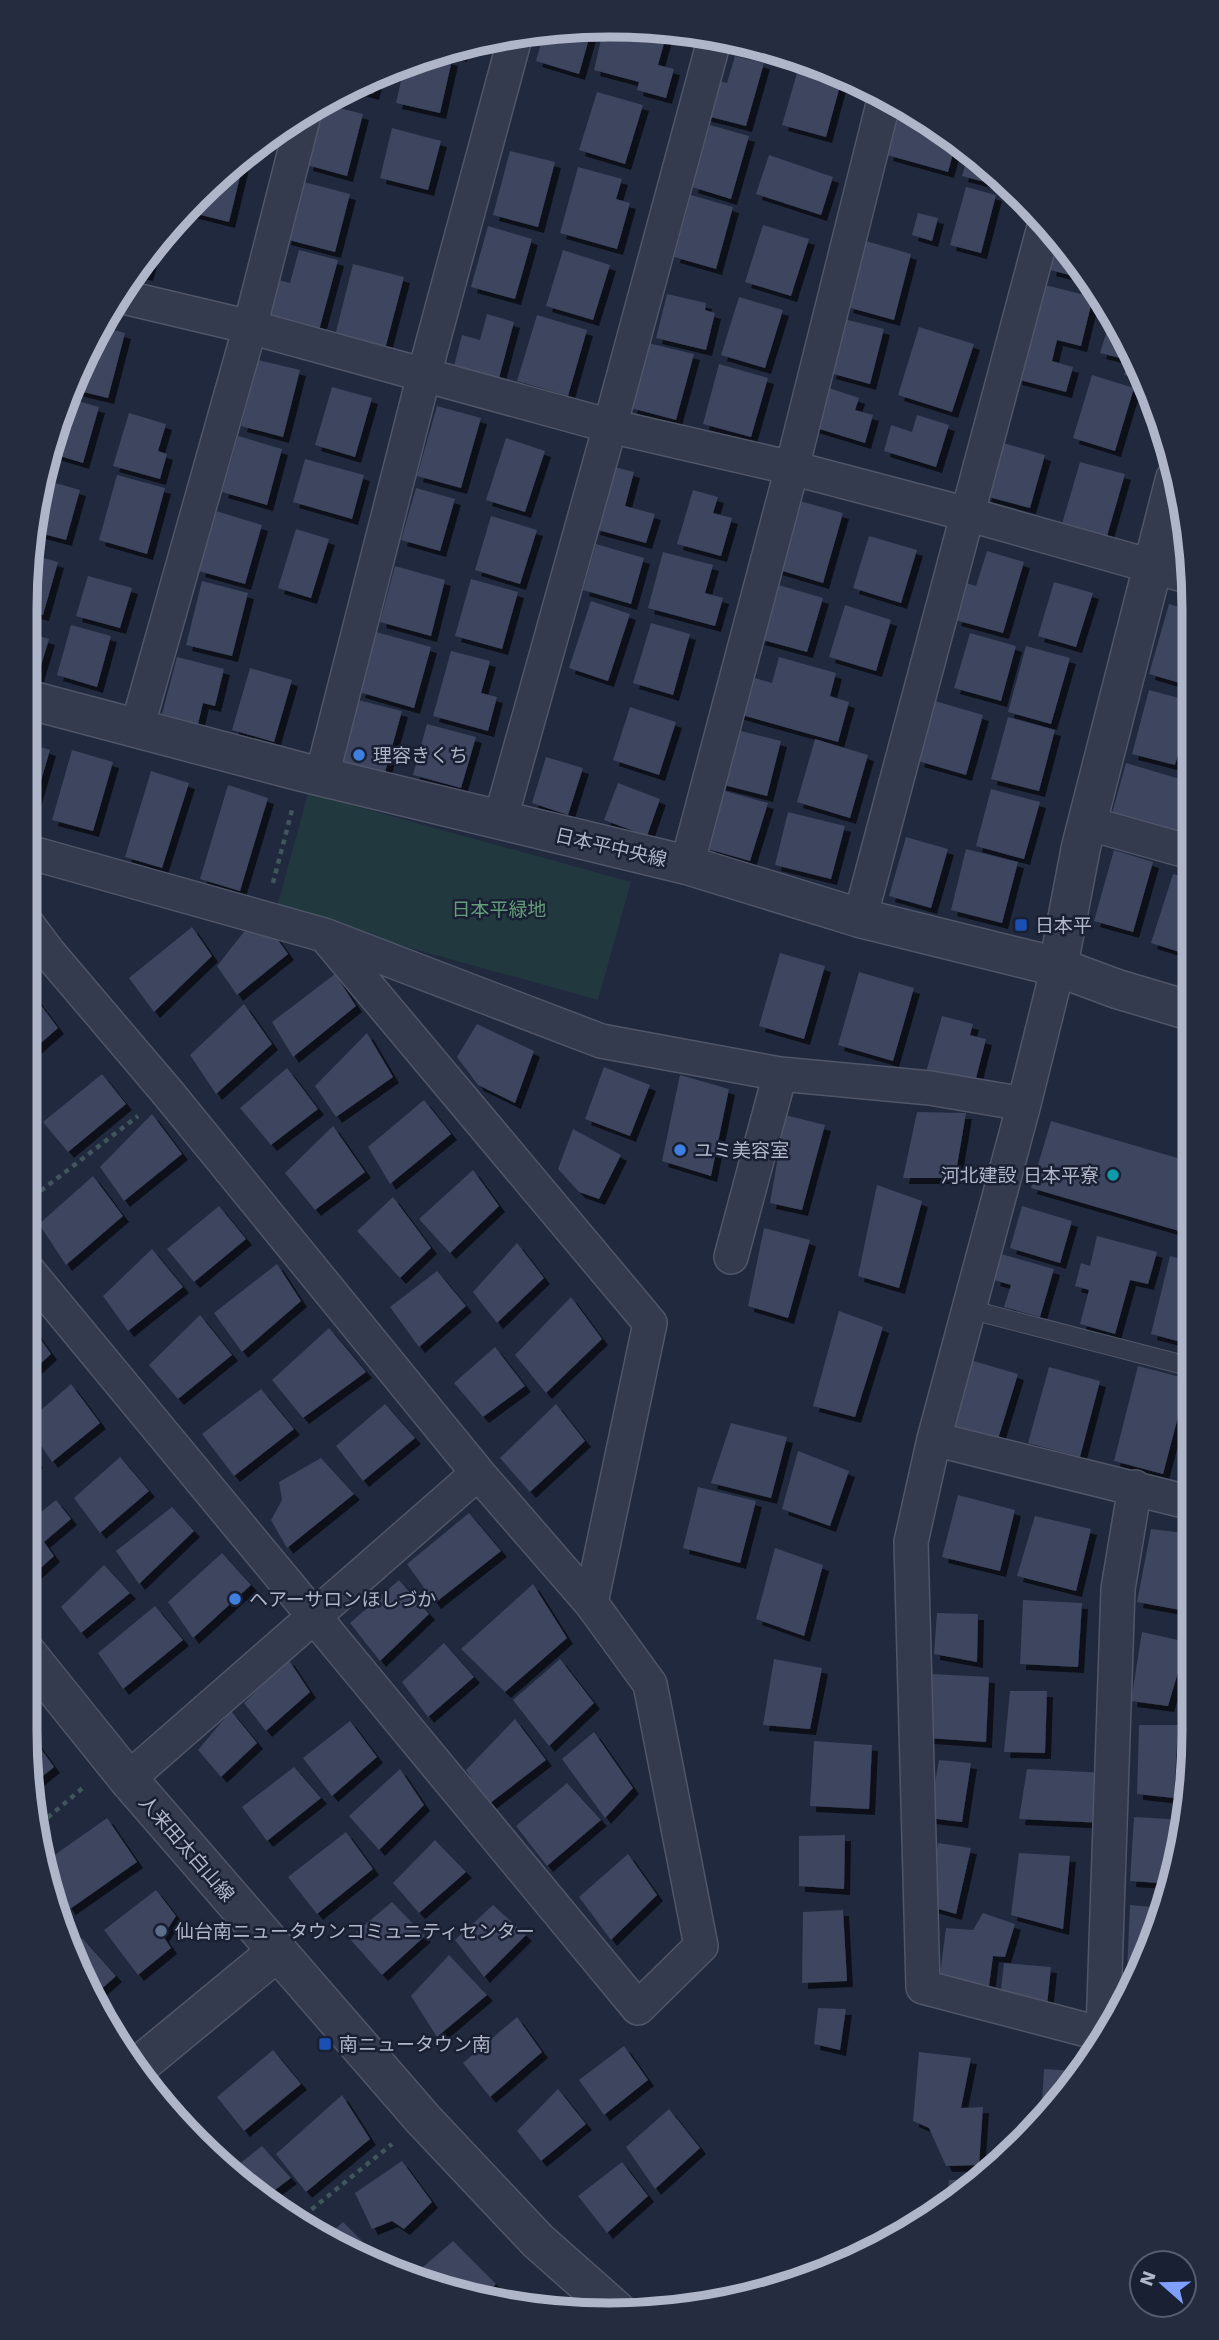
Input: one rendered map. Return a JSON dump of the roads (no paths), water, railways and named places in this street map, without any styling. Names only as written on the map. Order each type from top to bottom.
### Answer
[{"type":"street","points":[[312,774],[513,46]]},
{"type":"street","points":[[500,821],[712,47]]},
{"type":"street","points":[[687,865],[792,468],[882,106]]},
{"type":"street","points":[[137,728],[250,327],[301,127]]},
{"type":"street","points":[[860,918],[1042,234]]},
{"type":"street","points":[[128,298],[250,327],[610,426],[792,468],[1181,574]]},
{"type":"street","points":[[1097,2031],[923,1987],[911,1542],[934,1439],[1024,1104],[1058,967],[1087,823],[1171,496]]},
{"type":"street","name":"日本平中央線","points":[[37,702],[312,774],[687,865],[860,918],[1058,967],[1182,1009]]},
{"type":"street","points":[[1087,823],[1182,850]]},
{"type":"street","points":[[37,854],[324,935],[601,1041],[780,1074],[930,1088],[1024,1104]]},
{"type":"street","points":[[324,935],[650,1323],[590,1603]]},
{"type":"street","points":[[37,937],[478,1473],[590,1603],[650,1684],[701,1946],[638,2008],[37,1282]]},
{"type":"street","points":[[731,1257],[780,1074]]},
{"type":"street","points":[[934,1439],[1182,1500]]},
{"type":"street","points":[[122,1771],[313,1616],[478,1473]]},
{"type":"street","points":[[1103,2021],[1118,1589],[1135,1487]]},
{"type":"street","name":"人来田太白山線","points":[[37,1667],[122,1771],[423,2119],[538,2241],[608,2303]]},
{"type":"street","points":[[143,2062],[278,1951]]},
{"type":"lane","points":[[968,1309],[1182,1363]]},
{"type":"place","name":"理容きくち","points":[[359,755]]},
{"type":"place","name":"日本平","points":[[1021,925]]},
{"type":"place","name":"ユミ美容室","points":[[680,1150]]},
{"type":"place","name":"河北建設 日本平寮","points":[[1113,1175]]},
{"type":"place","name":"ヘアーサロンほしづか","points":[[235,1599]]},
{"type":"place","name":"仙台南ニュータウンコミュニティセンター","points":[[161,1931]]},
{"type":"place","name":"南ニュータウン南","points":[[325,2044]]},
{"type":"park label","name":"日本平緑地","points":[[499,909]]}]
